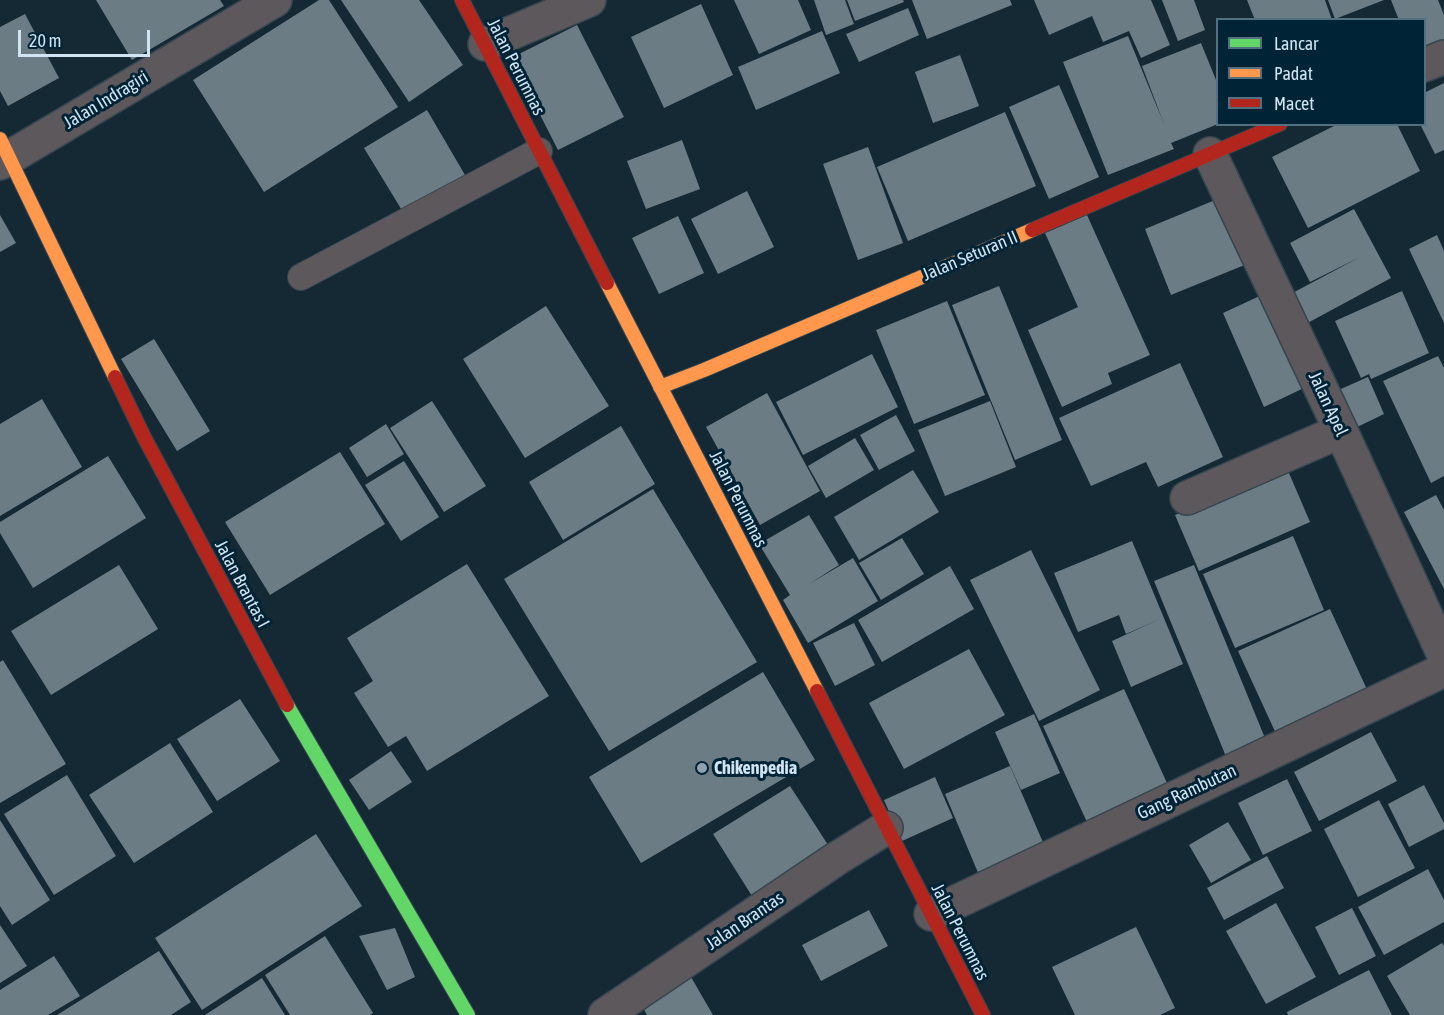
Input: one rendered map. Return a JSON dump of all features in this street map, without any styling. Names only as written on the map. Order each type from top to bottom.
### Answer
[{"type":"street","name":"Jalan Indragiri","points":[[3,153],[275,0]]},
{"type":"street","name":"Jalan Perumnas","points":[[462,0],[983,1015]]},
{"type":"street","points":[[485,44],[589,0]]},
{"type":"street","points":[[1426,65],[1444,57]]},
{"type":"street","name":"Jalan Seturan II","points":[[660,387],[715,366],[1275,126]]},
{"type":"street","name":"Jalan Brantas I","points":[[3,153],[144,437],[277,688],[468,1015]]},
{"type":"street","name":"Jalan Apel","points":[[1210,154],[1444,655]]},
{"type":"street","points":[[1187,498],[1341,431]]},
{"type":"street","name":"Gang Rambutan","points":[[931,914],[1444,670]]},
{"type":"street","name":"Jalan Brantas","points":[[605,1015],[886,828]]},
{"type":"lane","points":[[301,277],[539,151]]},
{"type":"building","points":[[96,0],[220,0],[224,6],[132,60]]},
{"type":"building","points":[[319,0],[329,0],[398,107],[264,192],[193,80]]},
{"type":"building","points":[[341,0],[419,0],[463,65],[409,102]]},
{"type":"building","points":[[734,0],[798,0],[811,30],[759,54]]},
{"type":"building","points":[[814,0],[845,0],[854,24],[826,35]]},
{"type":"building","points":[[847,0],[903,0],[904,2],[855,21]]},
{"type":"building","points":[[912,0],[1010,0],[1012,5],[927,39]]},
{"type":"building","points":[[1034,0],[1151,0],[1170,45],[1141,58],[1129,31],[1103,42],[1092,16],[1049,35]]},
{"type":"building","points":[[1162,0],[1194,0],[1205,30],[1178,41]]},
{"type":"building","points":[[1247,0],[1325,0],[1331,18],[1254,18]]},
{"type":"building","points":[[1328,0],[1384,0],[1338,18],[1335,18]]},
{"type":"building","points":[[1391,0],[1438,0],[1444,15],[1444,42],[1426,50],[1426,18],[1398,18]]},
{"type":"building","points":[[701,4],[733,75],[664,108],[631,37]]},
{"type":"building","points":[[908,8],[919,35],[859,62],[846,34]]},
{"type":"building","points":[[25,14],[59,78],[8,106],[0,91],[0,27]]},
{"type":"building","points":[[577,25],[624,117],[558,150],[511,58]]},
{"type":"building","points":[[822,31],[840,73],[756,110],[738,67]]},
{"type":"building","points":[[1128,36],[1164,124],[1142,66],[1201,43],[1216,80],[1216,125],[1171,143],[1174,149],[1108,175],[1063,62]]},
{"type":"building","points":[[960,55],[979,106],[933,123],[915,72]]},
{"type":"building","points":[[1444,83],[1444,150],[1435,154],[1421,126],[1426,126],[1426,92]]},
{"type":"building","points":[[1059,85],[1099,177],[1049,199],[1009,107]]},
{"type":"building","points":[[427,110],[465,175],[403,212],[364,148]]},
{"type":"building","points":[[1005,112],[1036,186],[908,241],[877,167]]},
{"type":"building","points":[[1334,126],[1398,126],[1420,171],[1308,228],[1272,157]]},
{"type":"building","points":[[682,140],[700,189],[646,209],[627,161]]},
{"type":"building","points":[[868,147],[903,243],[858,260],[823,164]]},
{"type":"building","points":[[747,191],[774,247],[718,274],[691,219]]},
{"type":"building","points":[[1220,198],[1247,264],[1171,295],[1145,229]]},
{"type":"building","points":[[1354,209],[1391,278],[1302,326],[1285,297],[1360,257],[1310,282],[1290,243]]},
{"type":"building","points":[[0,215],[16,243],[0,252]]},
{"type":"building","points":[[1087,215],[1150,355],[1108,373],[1112,384],[1062,407],[1028,330],[1078,307],[1045,233]]},
{"type":"building","points":[[678,216],[704,273],[659,294],[632,238]]},
{"type":"building","points":[[1437,235],[1444,251],[1444,323],[1409,249]]},
{"type":"building","points":[[999,286],[1062,440],[1015,460],[952,305]]},
{"type":"building","points":[[1402,291],[1429,353],[1371,379],[1369,374],[1361,378],[1335,321]]},
{"type":"building","points":[[1264,294],[1306,387],[1264,407],[1223,313]]},
{"type":"building","points":[[947,301],[985,395],[914,424],[876,330]]},
{"type":"building","points":[[546,306],[609,406],[525,458],[463,359]]},
{"type":"building","points":[[154,339],[210,431],[177,451],[121,359]]},
{"type":"building","points":[[872,354],[898,407],[803,455],[776,402]]},
{"type":"building","points":[[1438,356],[1444,368],[1444,476],[1431,483],[1383,381]]},
{"type":"building","points":[[1180,363],[1223,457],[1158,487],[1146,462],[1091,486],[1059,418]]},
{"type":"building","points":[[1368,377],[1384,414],[1351,430],[1334,392]]},
{"type":"building","points":[[767,393],[820,491],[760,525],[706,427]]},
{"type":"building","points":[[42,399],[82,467],[0,516],[0,424]]},
{"type":"building","points":[[432,401],[486,486],[444,512],[390,428]]},
{"type":"building","points":[[990,401],[1016,467],[945,496],[918,430]]},
{"type":"building","points":[[896,415],[915,451],[879,470],[860,435]]},
{"type":"building","points":[[386,424],[404,454],[367,477],[349,448]]},
{"type":"building","points":[[621,426],[655,484],[563,540],[529,482]]},
{"type":"building","points":[[855,438],[874,470],[826,498],[808,466]]},
{"type":"building","points":[[340,452],[385,524],[270,595],[225,522]]},
{"type":"building","points":[[108,456],[146,518],[33,588],[0,533],[0,522]]},
{"type":"building","points":[[404,461],[439,517],[401,541],[365,485]]},
{"type":"building","points":[[1286,466],[1310,522],[1199,571],[1175,515]]},
{"type":"building","points":[[913,470],[939,512],[859,560],[834,517]]},
{"type":"building","points":[[653,489],[757,662],[609,751],[504,579]]},
{"type":"building","points":[[1436,495],[1444,510],[1444,589],[1404,512]]},
{"type":"building","points":[[809,515],[839,565],[809,584],[853,558],[878,601],[808,643],[783,600],[790,595],[759,544]]},
{"type":"building","points":[[1293,536],[1324,610],[1235,648],[1203,574]]},
{"type":"building","points":[[902,538],[924,574],[881,600],[859,563]]},
{"type":"building","points":[[1132,541],[1183,664],[1131,687],[1112,641],[1160,619],[1126,634],[1119,615],[1078,632],[1054,573]]},
{"type":"building","points":[[1031,550],[1100,690],[1039,721],[970,580]]},
{"type":"building","points":[[467,564],[549,696],[427,771],[406,736],[388,747],[354,693],[373,681],[347,638]]},
{"type":"building","points":[[119,565],[158,629],[51,695],[11,631]]},
{"type":"building","points":[[1194,565],[1267,743],[1227,759],[1154,581]]},
{"type":"building","points":[[950,566],[974,609],[882,662],[858,620]]},
{"type":"building","points":[[1330,609],[1370,696],[1278,738],[1238,651]]},
{"type":"building","points":[[854,623],[875,665],[835,686],[813,643]]},
{"type":"building","points":[[969,649],[1005,715],[904,769],[869,703]]},
{"type":"building","points":[[3,660],[66,764],[0,803],[0,662]]},
{"type":"building","name":"Chikenpedia","points":[[763,672],[815,760],[641,863],[589,777]]},
{"type":"building","points":[[1124,689],[1172,794],[1091,831],[1043,726]]},
{"type":"building","points":[[240,699],[280,761],[217,801],[177,739]]},
{"type":"building","points":[[1034,714],[1060,773],[1021,790],[995,732]]},
{"type":"building","points":[[1371,732],[1397,781],[1319,821],[1294,772]]},
{"type":"building","points":[[170,743],[213,812],[134,863],[89,795]]},
{"type":"building","points":[[391,751],[412,782],[369,810],[349,780]]},
{"type":"building","points":[[1010,766],[1045,847],[979,875],[945,794]]},
{"type":"building","points":[[67,775],[116,856],[54,895],[4,814]]},
{"type":"building","points":[[935,777],[953,818],[902,841],[884,800]]},
{"type":"building","points":[[1287,779],[1312,831],[1263,855],[1238,803]]},
{"type":"building","points":[[1424,785],[1444,823],[1444,829],[1409,847],[1388,804]]},
{"type":"building","points":[[790,786],[830,848],[752,896],[713,834]]},
{"type":"building","points":[[1379,800],[1415,868],[1358,897],[1324,829]]},
{"type":"building","points":[[0,820],[50,900],[12,925],[0,906]]},
{"type":"building","points":[[1228,822],[1251,860],[1211,883],[1189,845]]},
{"type":"building","points":[[316,834],[362,906],[202,1010],[155,938]]},
{"type":"building","points":[[1267,856],[1284,888],[1224,920],[1207,888]]},
{"type":"building","points":[[1428,869],[1444,900],[1444,922],[1384,955],[1358,907]]},
{"type":"building","points":[[1276,903],[1316,977],[1266,1004],[1226,931]]},
{"type":"building","points":[[1352,908],[1376,956],[1339,975],[1315,927]]},
{"type":"building","points":[[869,910],[888,946],[821,981],[802,945]]},
{"type":"building","points":[[0,925],[27,966],[0,983]]},
{"type":"building","points":[[1136,927],[1175,1008],[1160,1015],[1075,1015],[1052,967]]},
{"type":"building","points":[[395,928],[415,977],[387,990],[359,936]]},
{"type":"building","points":[[325,936],[373,1013],[370,1015],[290,1015],[265,975]]},
{"type":"building","points":[[1442,943],[1444,946],[1444,1015],[1410,1015],[1387,976]]},
{"type":"building","points":[[159,951],[191,1002],[171,1015],[57,1015]]},
{"type":"building","points":[[54,956],[80,996],[48,1015],[0,1015],[0,990]]},
{"type":"building","points":[[1369,970],[1392,1015],[1288,1015],[1287,1012]]},
{"type":"building","points":[[691,977],[713,1015],[647,1015],[642,1006]]},
{"type":"building","points":[[262,978],[285,1015],[205,1015]]},
{"type":"traffic: fast","points":[[287,705],[468,1015]]},
{"type":"traffic: slow","points":[[0,139],[115,377]]},
{"type":"traffic: slow","points":[[660,387],[1032,230]]},
{"type":"traffic: slow","points":[[607,283],[817,691]]},
{"type":"traffic: jam","points":[[462,0],[607,283]]},
{"type":"traffic: jam","points":[[1032,230],[1275,126]]},
{"type":"traffic: jam","points":[[115,377],[144,437],[287,705]]},
{"type":"traffic: jam","points":[[817,691],[983,1015]]},
{"type":"place","name":"Chikenpedia","points":[[702,768]]}]
